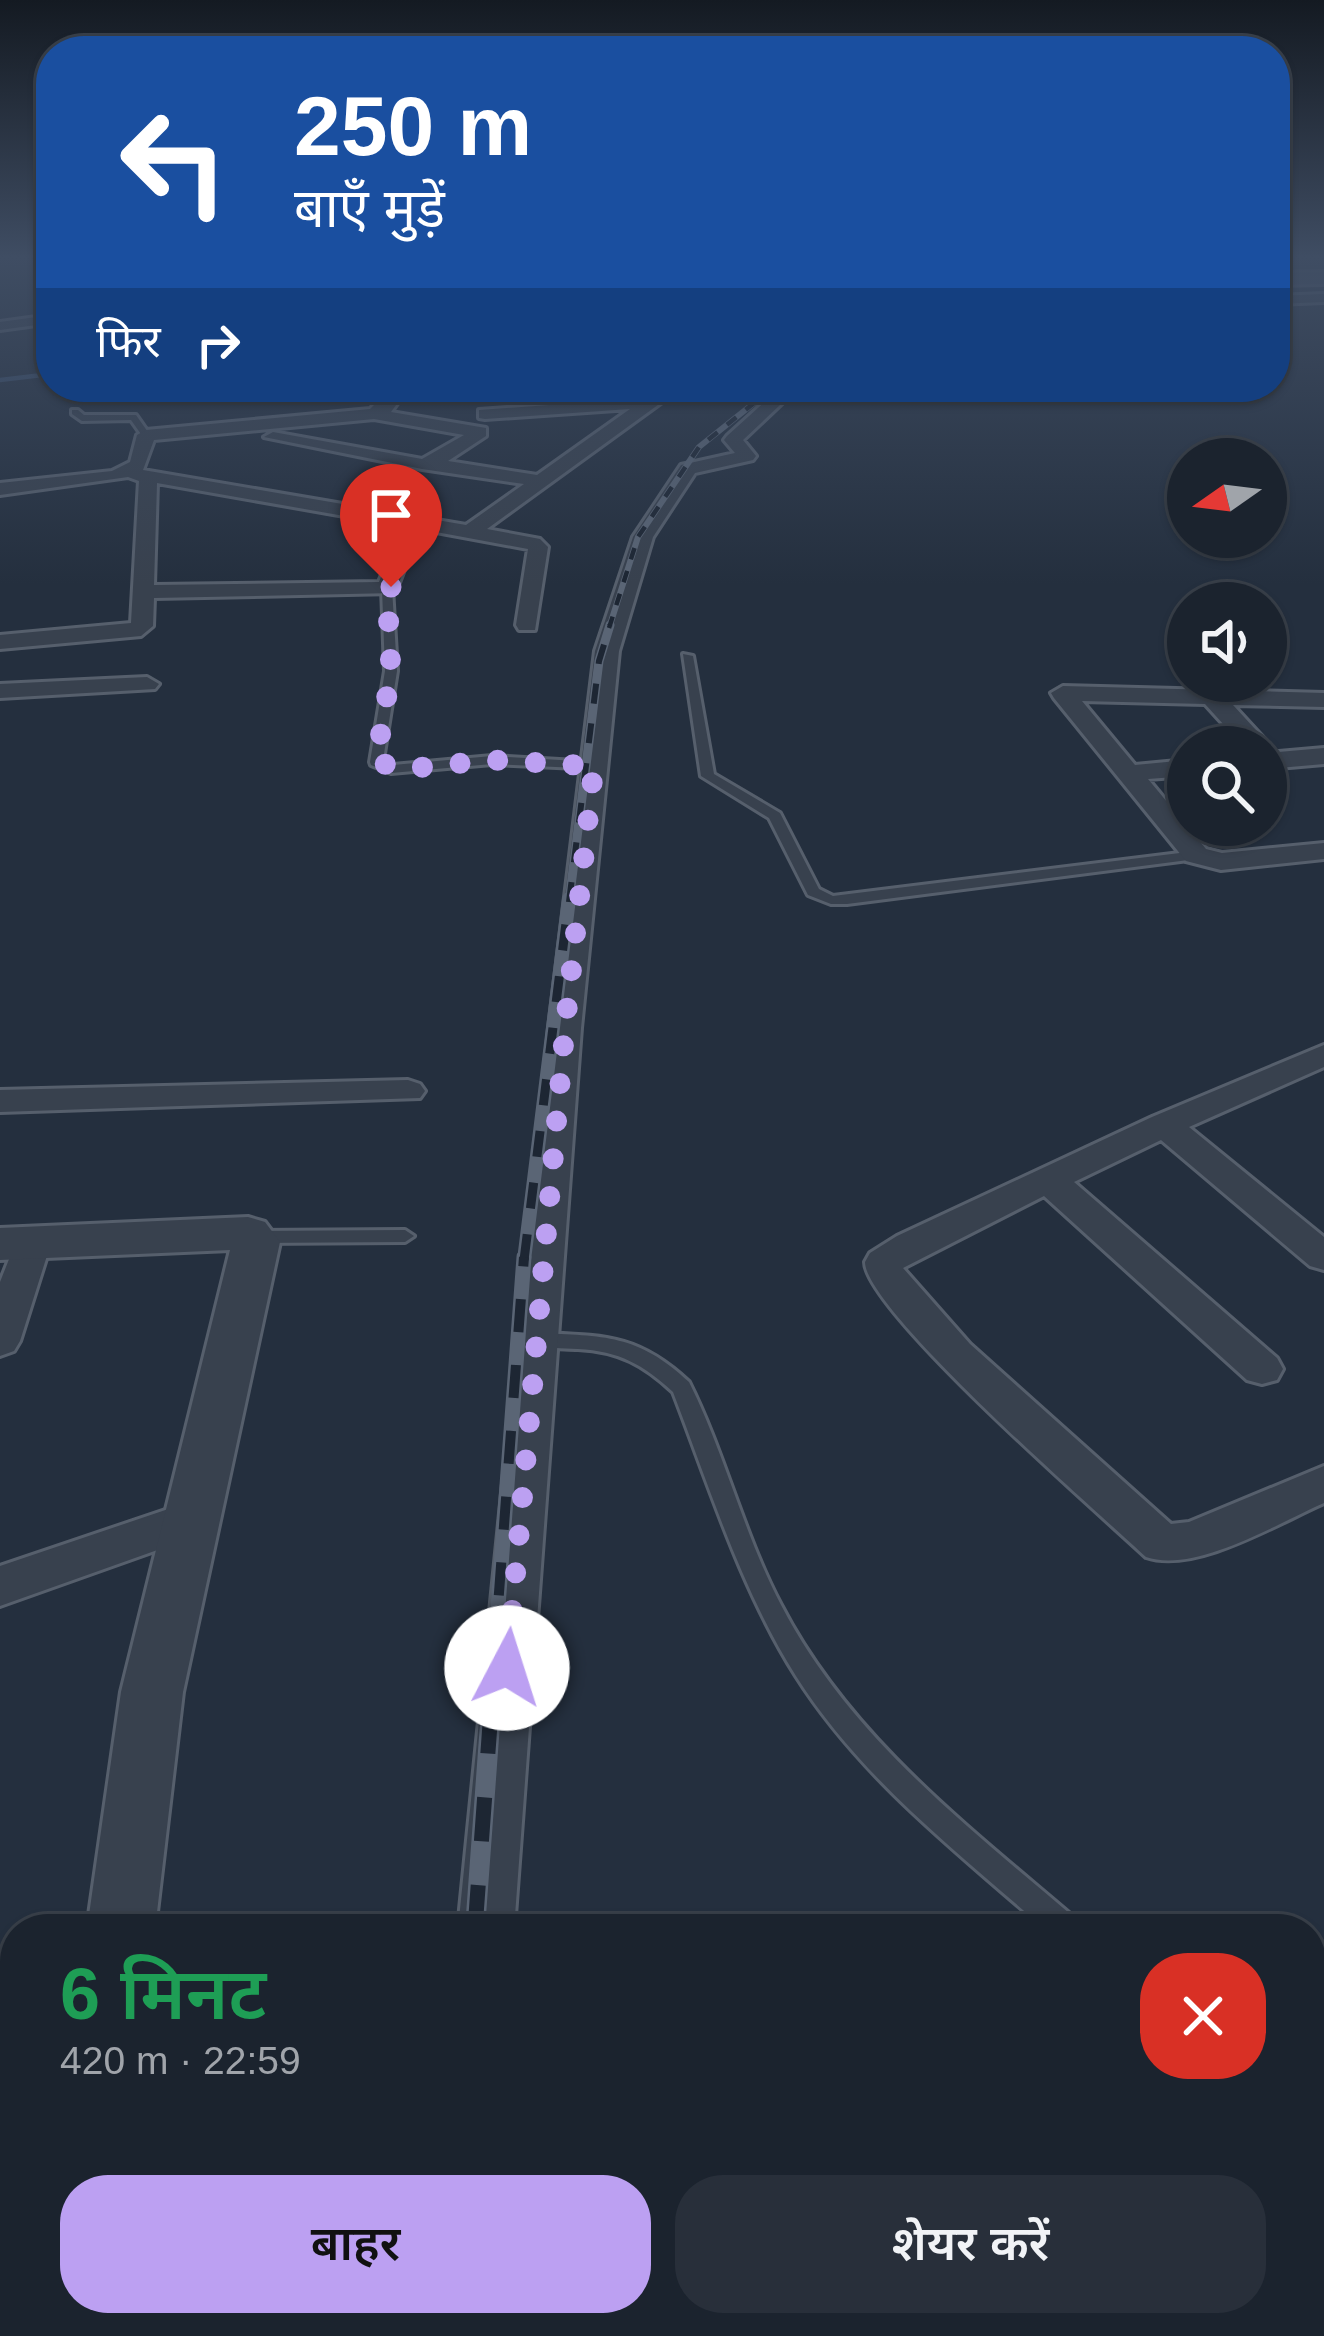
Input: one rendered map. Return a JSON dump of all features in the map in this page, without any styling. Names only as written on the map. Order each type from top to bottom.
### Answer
[{"type":"street","points":[[374,414],[390,402]]},
{"type":"street","points":[[487,1914],[537,1340],[607,651],[643,537],[688,469],[747,456],[733,440],[775,402]]},
{"type":"street","points":[[485,414],[652,403]]},
{"type":"street","points":[[471,531],[652,403]]},
{"type":"street","points":[[137,473],[146,436],[374,414],[478,430],[430,464]]},
{"type":"street","points":[[227,429],[539,481]]},
{"type":"street","points":[[0,642],[138,629],[148,482],[137,473]]},
{"type":"street","points":[[1,494],[137,473],[536,544],[527,625]]},
{"type":"street","points":[[144,592],[387,588],[413,521]]},
{"type":"street","points":[[0,692],[147,684]]},
{"type":"street","points":[[1167,694],[1064,693],[1196,856],[1221,862],[1324,851]]},
{"type":"street","points":[[1287,698],[1324,700]]},
{"type":"street","points":[[1216,702],[1238,726]]},
{"type":"street","points":[[1287,756],[1324,756]]},
{"type":"street","points":[[1128,773],[1167,770]]},
{"type":"street","points":[[1324,1055],[1164,1125],[910,1245],[884,1262],[884,1271],[956,1354],[1162,1544],[1193,1540],[1324,1484]]},
{"type":"street","points":[[0,1101],[408,1091]]},
{"type":"street","points":[[1164,1125],[1324,1257]]},
{"type":"street","points":[[1050,1181],[1262,1369]]},
{"type":"street","points":[[0,1341],[16,1244],[248,1233],[254,1237],[152,1691],[123,1914]]},
{"type":"street","points":[[0,1586],[192,1520]]},
{"type":"lane","points":[[75,412],[82,418],[133,417],[146,436]]},
{"type":"lane","points":[[387,588],[391,671],[376,762],[405,769],[492,760],[594,766]]},
{"type":"lane","points":[[688,656],[702,765],[708,776],[775,816],[814,892],[822,898],[847,900],[1196,856]]},
{"type":"lane","points":[[254,1237],[405,1236]]},
{"type":"lane","points":[[537,1340],[626,1346],[657,1362],[682,1388],[771,1611],[807,1673],[864,1746],[1049,1914]]},
{"type":"waterway","points":[[0,380],[36,376]]},
{"type":"railway","points":[[609,628],[638,537],[699,447],[755,402]]},
{"type":"railway","points":[[569,902],[599,661],[610,625]]},
{"type":"railway","points":[[524,1260],[569,899]]},
{"type":"railway","points":[[489,1727],[524,1257]]},
{"type":"railway","points":[[476,1914],[490,1724]]},
{"type":"route","points":[[391,587],[387,588],[391,671],[376,762],[392,769],[492,760],[594,766],[565,1028],[507,1668]]}]
